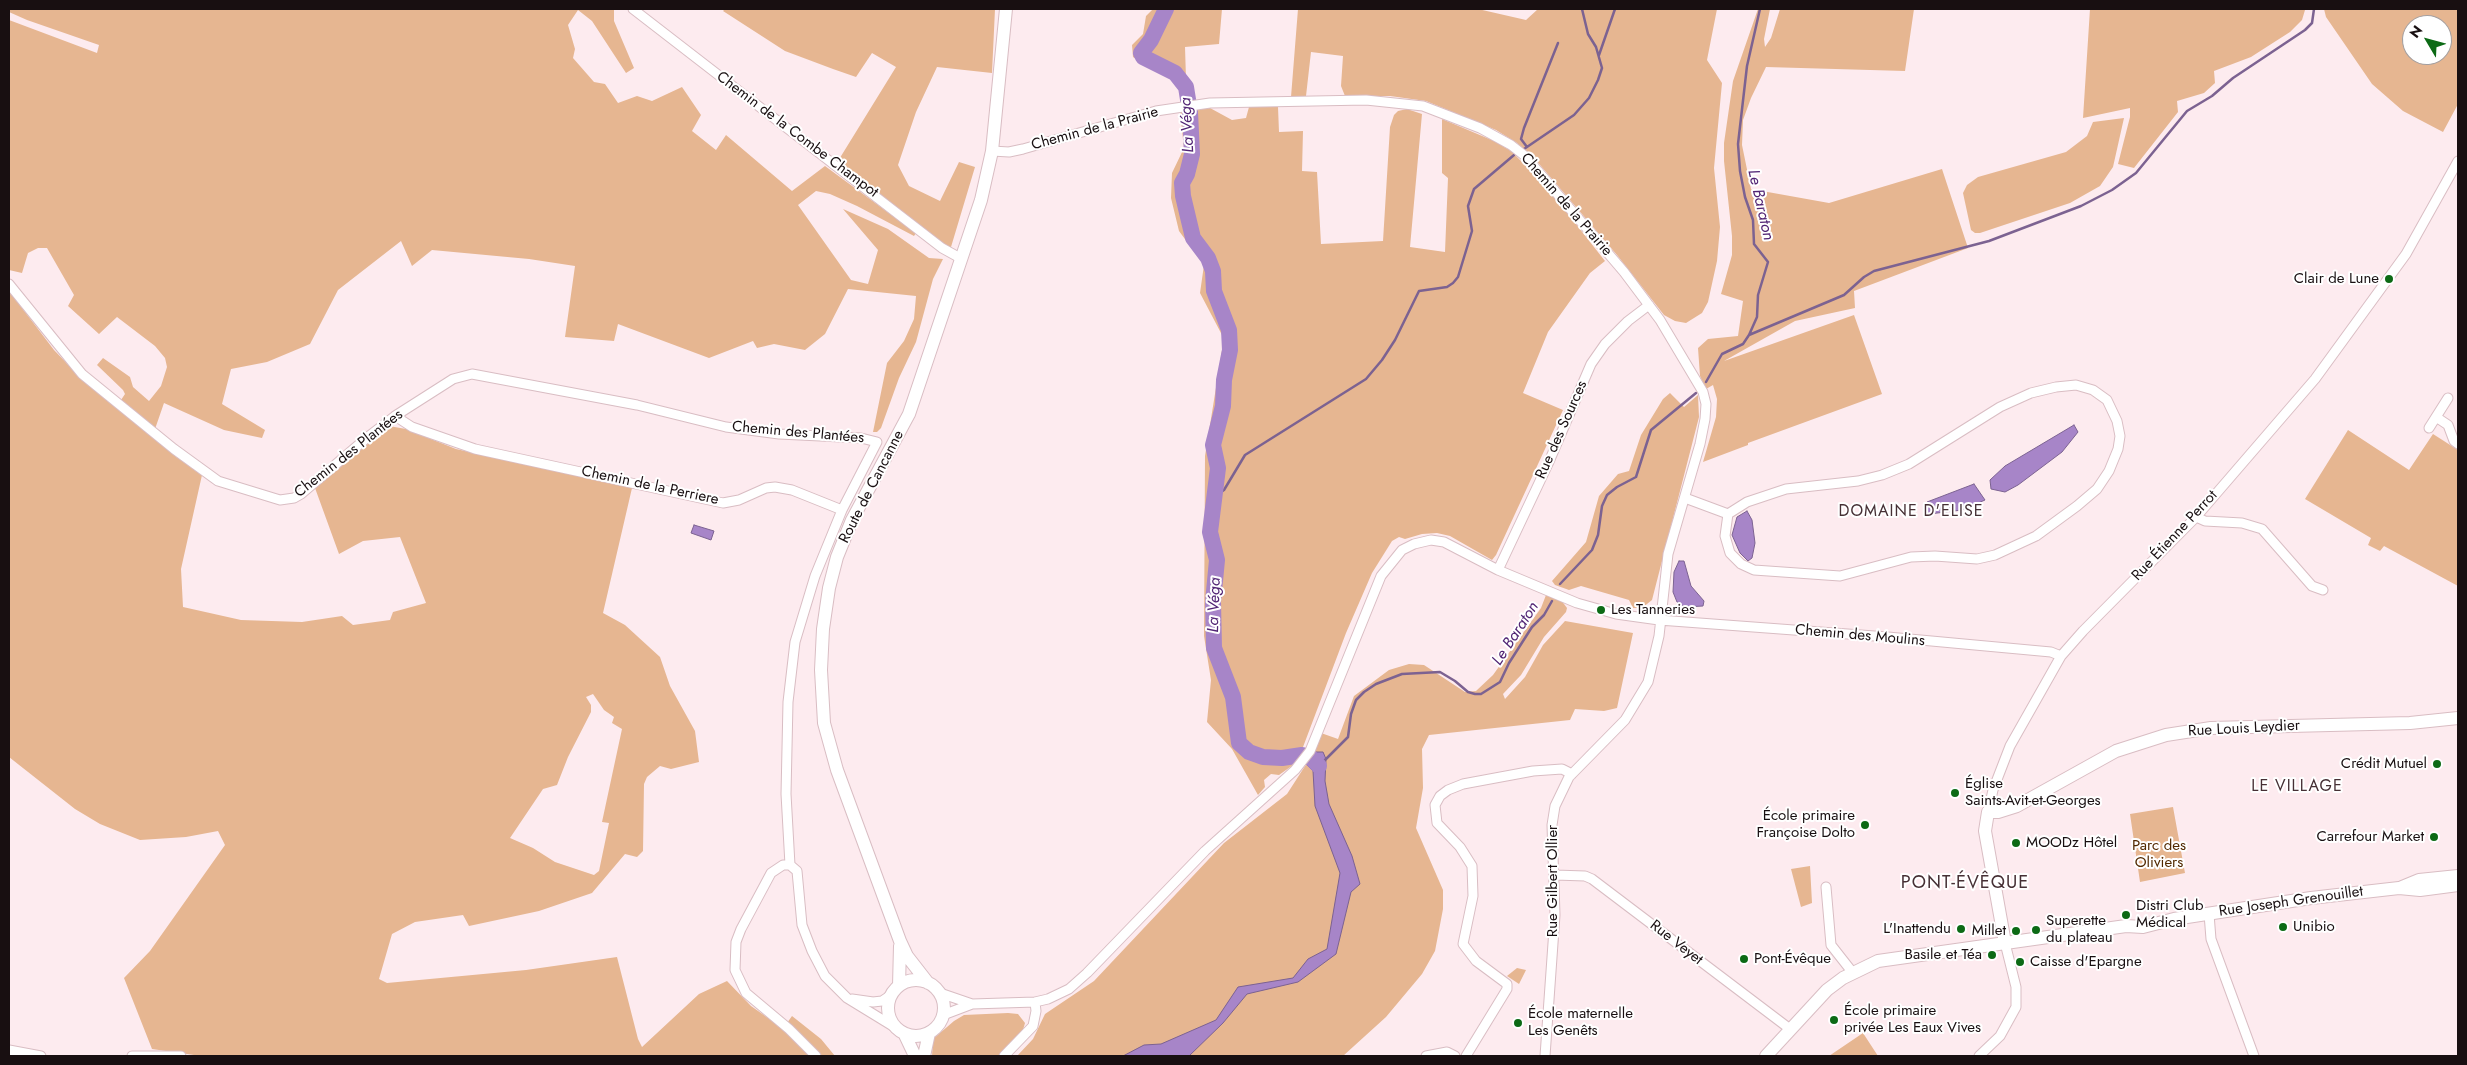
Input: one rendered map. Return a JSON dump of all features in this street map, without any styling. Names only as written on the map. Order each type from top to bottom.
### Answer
[{"type":"main road","name":"Route de Cancanne","points":[[928,983],[907,956],[900,941],[837,770],[824,723],[821,670],[823,629],[829,588],[837,557],[856,512],[909,414],[981,200],[992,151],[1006,9]]},
{"type":"main road","name":"Rue Louis Leydier","points":[[1988,812],[1998,812],[2017,806],[2116,751],[2166,735],[2211,728],[2410,723],[2458,718]]},
{"type":"main road","name":"Rue Étienne Perrot","points":[[1988,812],[1986,831],[2005,943]]},
{"type":"main road","name":"Rue Joseph Grenouillet","points":[[2399,888],[2420,880],[2458,876]]},
{"type":"main road","name":"Rue Joseph Grenouillet","points":[[1766,1056],[1827,990],[1853,972],[1878,961],[2126,926],[2143,927],[2209,914],[2311,898],[2399,888],[2420,890],[2458,885]]},
{"type":"main road","name":"Route de Cancanne","points":[[895,991],[901,961],[900,941]]},
{"type":"main road","points":[[915,1056],[889,1012],[895,991],[908,981],[918,980],[928,983],[940,994],[944,1004],[944,1015],[940,1023],[929,1034],[924,1056]]},
{"type":"main road","points":[[900,1031],[913,1037],[929,1034]]},
{"type":"street","name":"Chemin de la Combe Champot","points":[[633,9],[942,248],[962,259]]},
{"type":"street","name":"Chemin de la Prairie","points":[[992,151],[1016,150],[1156,111],[1193,105],[1230,102],[1366,100],[1411,103],[1454,117],[1499,138],[1525,156],[1624,272],[1649,305],[1701,389],[1706,404],[1704,431],[1668,554],[1659,620]]},
{"type":"street","name":"Rue Étienne Perrot","points":[[1988,812],[1993,790],[2010,746],[2061,656],[2083,631],[2196,517],[2293,406],[2344,341],[2410,247],[2458,161]]},
{"type":"street","name":"Chemin des Plantées","points":[[9,284],[82,374],[174,449],[218,481],[280,500],[294,498],[395,416],[453,379],[472,374],[637,405],[734,428],[779,434],[861,438],[877,442],[842,510]]},
{"type":"street","name":"Rue des Sources","points":[[1498,570],[1592,364],[1606,344],[1628,321],[1649,305]]},
{"type":"street","points":[[2076,385],[2092,390],[2107,400],[2117,420],[2120,436],[2118,449],[2109,471],[2097,488],[2077,506],[2036,536],[2008,551],[1990,556],[1976,559],[1935,556],[1911,557],[1840,576],[1754,570],[1741,564],[1730,553],[1725,536],[1728,514],[1747,502],[1786,489],[1858,482],[1896,471],[1980,417],[2019,398],[2056,387],[2076,385]]},
{"type":"street","points":[[2429,428],[2448,398]]},
{"type":"street","name":"Chemin de la Perriere","points":[[395,416],[412,427],[475,448],[723,503],[775,487],[792,490],[842,510]]},
{"type":"street","points":[[2436,417],[2448,425],[2454,441],[2458,444]]},
{"type":"street","points":[[1685,498],[1728,514]]},
{"type":"street","points":[[790,865],[786,810],[788,702],[792,655],[807,597],[842,510]]},
{"type":"street","points":[[2196,517],[2205,521],[2242,523],[2262,529],[2312,586],[2323,590]]},
{"type":"street","name":"Chemin des Moulins","points":[[972,1004],[1035,1002],[1060,994],[1078,982],[1205,851],[1286,779],[1310,751],[1382,576],[1402,550],[1414,544],[1431,540],[1444,542],[1498,570],[1600,610],[1659,620],[1888,637],[2051,652],[2061,656]]},
{"type":"street","name":"Rue Gilbert Ollier","points":[[1545,1056],[1551,998],[1555,875],[1553,815],[1563,787],[1572,774],[1610,737],[1639,700],[1652,670],[1659,636],[1659,620]]},
{"type":"street","points":[[1466,1056],[1507,989],[1506,984],[1476,961],[1463,944],[1472,896],[1472,866],[1460,847],[1437,823],[1435,806],[1440,796],[1448,790],[1463,784],[1533,771],[1562,769],[1572,774]]},
{"type":"street","points":[[816,1056],[795,1034],[746,993],[736,970],[736,948],[741,929],[771,873],[780,866],[790,865],[795,868],[798,874],[802,925],[812,952],[825,976],[847,998],[900,1031]]},
{"type":"street","name":"Rue Veyet","points":[[1555,875],[1585,876],[1592,879],[1790,1029]]},
{"type":"street","points":[[1826,887],[1831,945],[1853,972]]},
{"type":"street","points":[[2209,914],[2211,939],[2254,1056]]},
{"type":"street","points":[[1979,1056],[2000,1036],[2016,1007],[2016,987],[2005,943]]},
{"type":"street","points":[[847,998],[873,1002],[882,1001],[895,991]]},
{"type":"street","points":[[940,994],[972,1004]]},
{"type":"street","points":[[1004,1056],[1033,1026],[1036,1011],[1035,1002]]},
{"type":"street","points":[[944,1015],[972,1004]]},
{"type":"street","points":[[9,1050],[41,1056]]},
{"type":"street","points":[[1426,1056],[1447,1052],[1455,1056]]},
{"type":"street","points":[[132,1056],[181,1056]]},
{"type":"green space","points":[[9,9],[614,9],[614,21],[634,68],[626,73],[592,21],[578,10],[568,25],[575,49],[573,58],[594,82],[605,84],[618,103],[637,96],[652,101],[682,87],[701,115],[692,131],[716,150],[726,135],[792,191],[825,166],[916,233],[914,236],[857,206],[830,194],[816,191],[798,205],[851,280],[868,284],[878,250],[843,209],[888,229],[929,258],[943,259],[933,279],[916,342],[899,378],[881,428],[877,432],[873,432],[887,363],[904,341],[914,319],[916,296],[848,289],[825,334],[805,350],[774,344],[757,348],[753,341],[709,358],[618,324],[614,341],[565,337],[575,266],[529,259],[432,250],[412,266],[401,241],[338,290],[310,344],[267,362],[231,369],[222,404],[265,430],[262,438],[224,430],[164,403],[155,429],[121,400],[125,394],[123,390],[97,365],[103,358],[130,377],[133,387],[149,401],[161,386],[167,367],[165,358],[155,346],[117,317],[99,334],[68,306],[74,295],[47,248],[38,248],[28,253],[22,273],[9,270],[9,20],[97,53],[99,45],[27,20],[9,12]]},
{"type":"green space","points":[[725,9],[995,9],[992,73],[937,67],[916,112],[898,165],[909,186],[940,201],[959,162],[975,167],[951,247],[947,248],[838,161],[896,67],[872,53],[856,77],[785,51],[723,11]]},
{"type":"green space","points":[[1153,9],[1222,9],[1219,44],[1185,47],[1186,79],[1178,70],[1156,56],[1147,66],[1133,57],[1132,45],[1143,34],[1146,16]]},
{"type":"green space","points":[[1298,9],[1478,9],[1526,20],[1538,9],[1717,9],[1707,60],[1722,83],[1714,168],[1720,227],[1717,261],[1708,302],[1702,313],[1686,323],[1675,321],[1664,315],[1617,255],[1534,158],[1517,143],[1496,130],[1426,101],[1390,96],[1345,96],[1341,86],[1343,56],[1311,52],[1306,96],[1291,97]]},
{"type":"green space","points":[[1758,9],[1770,9],[1764,39],[1765,47],[1771,38],[1780,9],[1914,9],[1905,71],[1766,67],[1743,120],[1742,145],[1751,189],[1829,203],[1942,169],[1968,248],[1854,291],[1855,308],[1795,321],[1724,361],[1854,315],[1882,394],[1748,443],[1748,445],[1703,462],[1716,417],[1717,399],[1713,385],[1706,389],[1700,376],[1698,348],[1708,339],[1738,336],[1743,301],[1721,294],[1732,255],[1724,143],[1733,81]]},
{"type":"green space","points":[[2090,9],[2305,10],[2302,20],[2290,32],[2251,57],[2214,71],[2215,83],[2204,93],[2177,101],[2178,112],[2134,168],[2118,164],[2130,117],[2130,108],[2083,118]]},
{"type":"green space","points":[[2324,9],[2458,9],[2458,104],[2443,132],[2403,111],[2372,84],[2326,17]]},
{"type":"green space","points":[[1249,107],[1278,107],[1279,132],[1303,131],[1302,171],[1317,172],[1321,244],[1383,241],[1390,127],[1394,115],[1398,111],[1407,109],[1422,114],[1410,247],[1445,252],[1448,178],[1442,173],[1442,119],[1494,141],[1511,151],[1546,186],[1605,261],[1590,273],[1548,332],[1523,393],[1563,410],[1496,555],[1492,560],[1450,536],[1437,533],[1422,534],[1405,539],[1399,537],[1392,541],[1372,573],[1346,633],[1300,755],[1293,765],[1279,775],[1271,774],[1264,780],[1265,787],[1258,795],[1232,749],[1207,722],[1211,680],[1204,636],[1205,456],[1223,344],[1222,335],[1200,293],[1204,265],[1179,231],[1171,198],[1172,173],[1184,148],[1180,112],[1210,108],[1232,120],[1246,118]]},
{"type":"green space","points":[[2124,118],[2113,167],[2100,186],[2070,203],[1980,233],[1975,233],[1971,230],[1963,193],[1967,185],[1978,177],[2066,152],[2087,136],[2093,122]]},
{"type":"green space","points":[[9,291],[54,350],[79,376],[175,456],[202,475],[181,569],[183,607],[241,620],[302,622],[342,616],[353,625],[390,620],[393,612],[426,603],[400,537],[363,541],[339,554],[315,488],[389,426],[406,429],[456,449],[632,488],[603,613],[625,625],[660,657],[670,686],[695,731],[699,762],[671,769],[660,766],[647,777],[644,784],[643,851],[637,857],[625,854],[592,893],[539,911],[469,926],[463,915],[415,922],[392,934],[379,979],[387,983],[526,970],[617,957],[638,1039],[642,1047],[699,994],[727,981],[751,1006],[785,1030],[810,1056],[201,1056],[152,1049],[124,978],[150,951],[225,845],[218,831],[186,837],[140,840],[100,824],[75,809],[9,757]],"holes":[[[593,694],[604,710],[614,717],[612,723],[622,729],[602,822],[609,823],[599,871],[594,875],[555,862],[533,848],[510,838],[543,789],[557,785],[568,757],[591,712],[591,705],[586,697]]]},
{"type":"green space","points":[[1670,393],[1684,407],[1698,395],[1699,417],[1652,600],[1642,608],[1633,608],[1629,600],[1581,586],[1569,590],[1555,585],[1552,581],[1586,542],[1599,496],[1618,474],[1629,471],[1641,435],[1663,399]]},
{"type":"green space","points":[[2348,430],[2409,470],[2433,434],[2458,450],[2458,586],[2384,546],[2380,551],[2368,545],[2371,538],[2305,499]]},
{"type":"green space","points":[[1546,595],[1561,600],[1567,608],[1566,612],[1544,637],[1521,675],[1503,694],[1505,699],[1525,677],[1543,645],[1565,621],[1633,633],[1617,708],[1604,711],[1575,709],[1570,720],[1429,735],[1422,749],[1423,788],[1416,828],[1443,890],[1443,909],[1435,951],[1422,974],[1386,1017],[1343,1056],[1017,1056],[1033,1039],[1045,1014],[1094,981],[1224,843],[1287,794],[1307,763],[1321,733],[1338,739],[1354,696],[1389,670],[1409,664],[1424,665],[1465,692],[1476,691],[1493,675],[1541,608]]},
{"type":"green space","name":"Parc des Oliviers","points":[[2173,807],[2185,873],[2140,882],[2130,814]]},
{"type":"green space","points":[[1810,866],[1812,903],[1801,907],[1791,869]]},
{"type":"green space","points":[[1517,968],[1526,970],[1519,984],[1507,976]]},
{"type":"green space","points":[[1018,1014],[1025,1023],[1023,1030],[998,1056],[932,1056],[933,1039],[964,1015]]},
{"type":"green space","points":[[792,1016],[821,1039],[835,1056],[820,1056],[807,1040],[787,1023]]},
{"type":"green space","points":[[1863,1033],[1878,1056],[1829,1056]]},
{"type":"shaded area","points":[[2074,425],[2078,432],[2062,452],[2018,485],[2005,492],[1991,489],[1990,480],[2005,466]]},
{"type":"shaded area","points":[[1974,484],[1985,500],[1962,510],[1929,514],[1925,510],[1927,502]]},
{"type":"shaded area","points":[[1747,511],[1752,520],[1755,543],[1752,558],[1748,561],[1740,553],[1732,535],[1737,517]]},
{"type":"shaded area","points":[[694,525],[714,531],[711,540],[691,533]]},
{"type":"shaded area","points":[[1679,561],[1684,561],[1691,586],[1704,601],[1703,606],[1685,607],[1677,602],[1673,592],[1674,572]]},
{"type":"shaded area","points":[[1314,752],[1323,752],[1326,759],[1325,781],[1329,804],[1352,856],[1360,884],[1351,892],[1336,954],[1298,982],[1247,994],[1223,1023],[1189,1056],[1123,1056],[1144,1045],[1161,1044],[1216,1020],[1238,987],[1293,978],[1308,959],[1327,949],[1340,873],[1315,806],[1313,771],[1305,763]]},
{"type":"waterway","name":"La Véga","points":[[1166,9],[1151,40],[1141,53],[1143,57],[1175,73],[1186,87],[1190,112],[1192,154],[1187,174],[1182,183],[1183,196],[1193,238],[1208,258],[1213,271],[1214,291],[1229,330],[1230,350],[1224,380],[1223,406],[1213,445],[1218,468],[1210,532],[1217,560],[1213,602],[1214,648],[1233,697],[1239,743],[1249,752],[1263,757],[1282,758],[1302,755],[1310,757],[1319,766]]},
{"type":"waterway","points":[[1524,149],[1574,115],[1589,98],[1598,80],[1602,68],[1596,47],[1588,34],[1582,9]]},
{"type":"waterway","points":[[1599,55],[1615,9]]},
{"type":"waterway","name":"Le Baraton","points":[[1706,382],[1722,354],[1743,344],[1749,335],[1757,317],[1758,295],[1768,262],[1754,244],[1753,220],[1745,197],[1740,171],[1738,144],[1747,66],[1760,9]]},
{"type":"waterway","points":[[1749,335],[1844,295],[1864,277],[1874,271],[1989,241],[2081,206],[2112,190],[2136,173],[2187,111],[2212,96],[2233,78],[2305,30],[2312,23],[2314,9]]},
{"type":"waterway","points":[[1527,147],[1521,139],[1524,128],[1558,43]]},
{"type":"waterway","points":[[1214,497],[1224,490],[1245,455],[1366,379],[1382,360],[1395,340],[1419,291],[1447,287],[1453,283],[1458,277],[1472,231],[1468,206],[1474,189],[1514,155]]},
{"type":"waterway","name":"Le Baraton","points":[[1560,584],[1592,550],[1598,535],[1602,506],[1607,495],[1617,487],[1636,477],[1651,430],[1696,393]]},
{"type":"waterway","name":"Le Baraton","points":[[1324,761],[1348,737],[1351,714],[1356,700],[1376,684],[1402,674],[1440,672],[1468,692],[1481,694],[1500,682],[1509,663],[1532,627],[1544,615],[1552,601]]},
{"type":"place","name":"Clair de Lune","points":[[2389,279]]},
{"type":"place","name":"Les Tanneries","points":[[1601,610]]},
{"type":"place","name":"Crédit Mutuel","points":[[2437,764]]},
{"type":"place","name":"Église Saints-Avit-et-Georges","points":[[1955,793]]},
{"type":"place","name":"École primaire Françoise Dolto","points":[[1865,825]]},
{"type":"place","name":"Carrefour Market","points":[[2434,837]]},
{"type":"place","name":"MOODz Hôtel","points":[[2016,843]]},
{"type":"place","name":"Distri Club Médical","points":[[2126,915]]},
{"type":"place","name":"Unibio","points":[[2283,927]]},
{"type":"place","name":"L'Inattendu","points":[[1961,929]]},
{"type":"place","name":"Superette du plateau","points":[[2036,930]]},
{"type":"place","name":"Millet","points":[[2016,931]]},
{"type":"place","name":"Basile et Téa","points":[[1992,955]]},
{"type":"place","name":"Pont-Évêque","points":[[1744,959]]},
{"type":"place","name":"Caisse d'Epargne","points":[[2020,962]]},
{"type":"place","name":"École primaire privée Les Eaux Vives","points":[[1834,1020]]},
{"type":"place","name":"École maternelle Les Genêts","points":[[1518,1023]]},
{"type":"district","name":"DOMAINE D'ELISE","points":[[1911,512]]},
{"type":"district","name":"LE VILLAGE","points":[[2297,787]]},
{"type":"district","name":"PONT-ÉVÊQUE","points":[[1965,884]]}]
